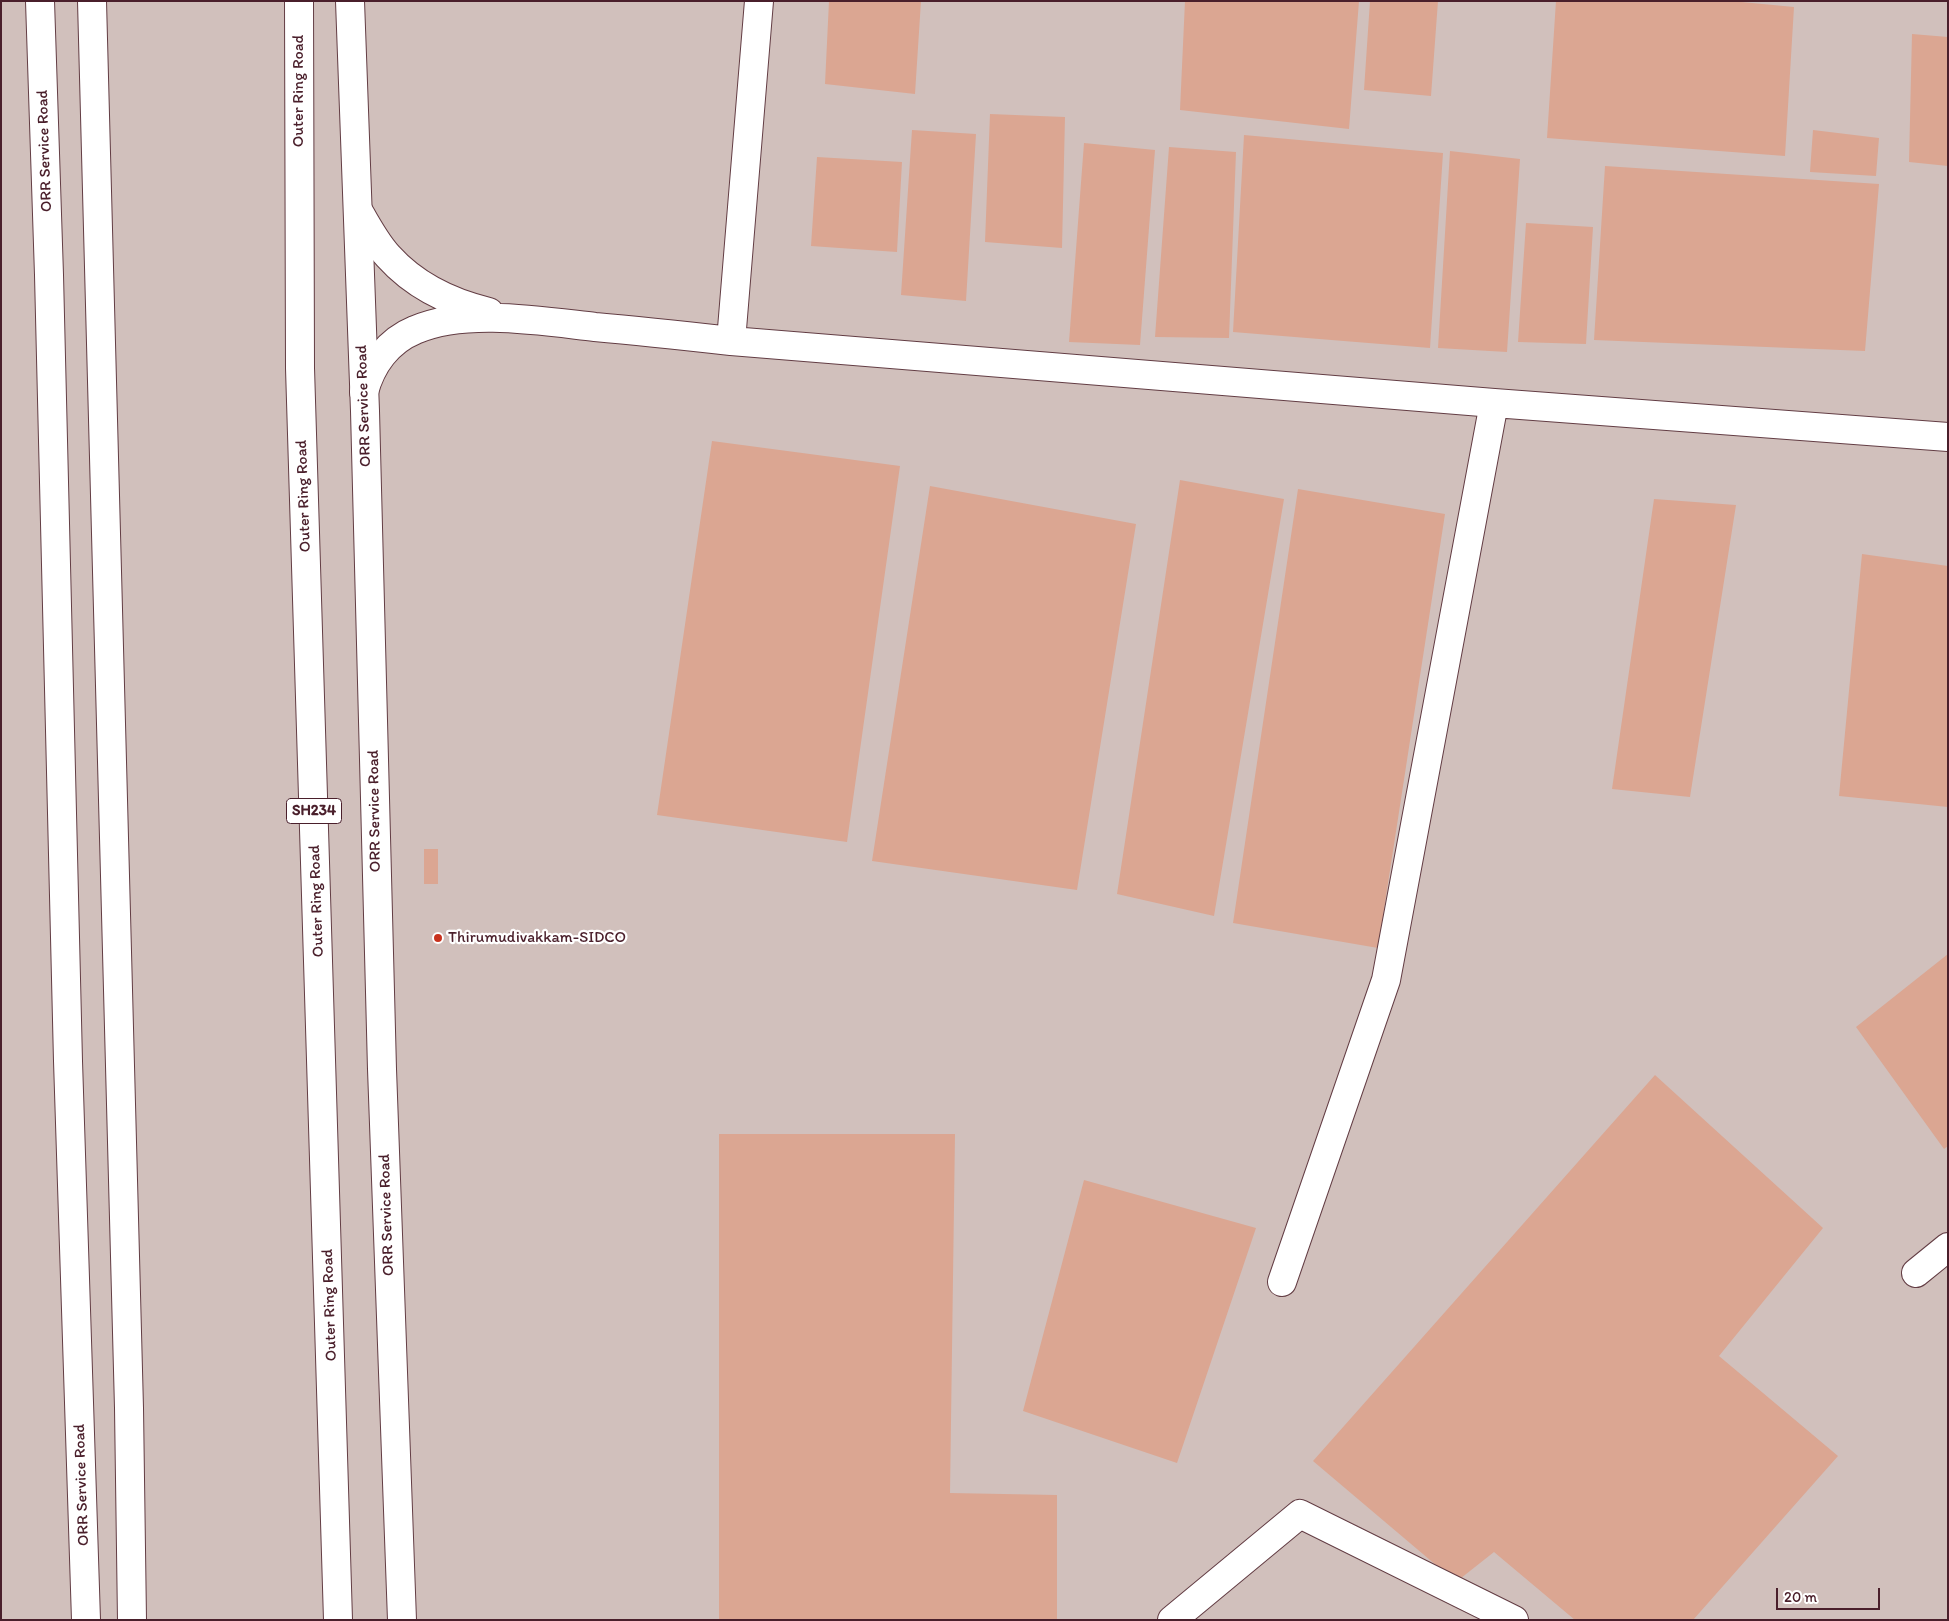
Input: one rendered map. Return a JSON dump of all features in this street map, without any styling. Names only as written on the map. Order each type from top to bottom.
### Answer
[{"type":"main road","name":"ORR Service Road","points":[[40,1],[50,275],[68,1061],[86,1620]]},
{"type":"main road","points":[[92,1],[129,1408],[132,1620]]},
{"type":"main road","name":"Outer Ring Road","points":[[299,1],[300,368],[338,1620]]},
{"type":"main road","name":"ORR Service Road","points":[[350,1],[364,392],[382,1069],[402,1620]]},
{"type":"main road","points":[[731,341],[759,1]]},
{"type":"main road","points":[[358,210],[387,255],[424,286],[456,302],[476,309],[524,319],[731,341],[1494,403],[1948,437]]},
{"type":"main road","points":[[364,392],[367,381],[379,358],[402,337],[414,330],[456,320],[524,319]]},
{"type":"main road","points":[[1282,1282],[1386,980],[1494,403]]},
{"type":"main road","points":[[1916,1273],[1948,1247]]},
{"type":"main road","points":[[1172,1620],[1300,1514],[1514,1620]]},
{"type":"shaded area","points":[[1,1],[1948,1],[1948,1620],[1,1620]]},
{"type":"building","points":[[829,1],[921,1],[915,94],[825,84]]},
{"type":"building","points":[[1185,1],[1359,1],[1349,129],[1180,110]]},
{"type":"building","points":[[1370,1],[1438,1],[1431,96],[1364,90]]},
{"type":"building","points":[[1556,1],[1731,1],[1794,7],[1785,156],[1547,138]]},
{"type":"building","points":[[1912,34],[1948,37],[1948,166],[1909,162]]},
{"type":"building","points":[[990,114],[1065,117],[1062,248],[985,242]]},
{"type":"building","points":[[912,130],[976,134],[966,301],[901,295]]},
{"type":"building","points":[[1813,130],[1879,138],[1876,176],[1810,172]]},
{"type":"building","points":[[1244,135],[1443,153],[1430,348],[1233,332]]},
{"type":"building","points":[[1084,143],[1155,150],[1140,345],[1069,342]]},
{"type":"building","points":[[1169,147],[1236,152],[1229,338],[1155,337]]},
{"type":"building","points":[[1450,151],[1520,159],[1507,352],[1438,348]]},
{"type":"building","points":[[817,157],[902,162],[897,252],[811,246]]},
{"type":"building","points":[[1605,166],[1879,184],[1865,351],[1594,340]]},
{"type":"building","points":[[1526,223],[1593,227],[1586,344],[1518,342]]},
{"type":"building","points":[[712,441],[900,466],[847,842],[657,815]]},
{"type":"building","points":[[1180,480],[1284,499],[1214,916],[1117,894]]},
{"type":"building","points":[[930,486],[1136,524],[1077,890],[872,861]]},
{"type":"building","points":[[1298,489],[1445,514],[1378,948],[1233,923]]},
{"type":"building","points":[[1654,499],[1736,505],[1690,797],[1612,789]]},
{"type":"building","points":[[1862,554],[1948,566],[1948,807],[1839,796]]},
{"type":"building","points":[[424,849],[438,849],[438,884],[424,884]]},
{"type":"building","points":[[1948,954],[1948,1146],[1944,1149],[1856,1027]]},
{"type":"building","points":[[1655,1075],[1823,1228],[1719,1356],[1838,1456],[1693,1620],[1575,1620],[1494,1552],[1456,1582],[1313,1461]]},
{"type":"building","points":[[719,1134],[955,1134],[950,1493],[1057,1495],[1057,1620],[719,1620]]},
{"type":"building","points":[[1084,1180],[1256,1228],[1177,1463],[1023,1411]]},
{"type":"place","name":"Thirumudivakkam-SIDCO","points":[[438,938]]}]
